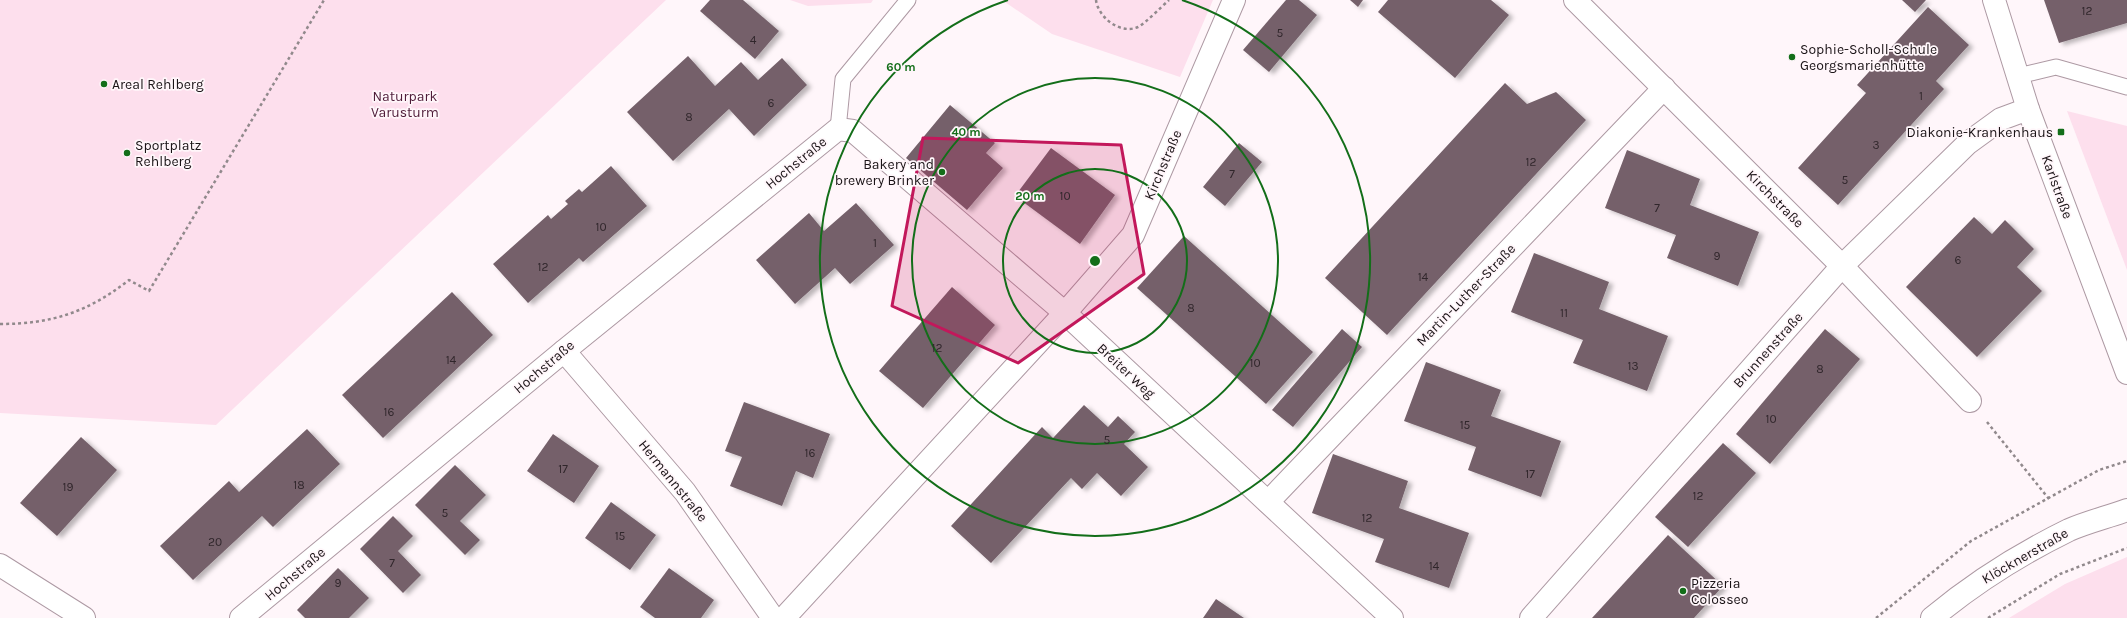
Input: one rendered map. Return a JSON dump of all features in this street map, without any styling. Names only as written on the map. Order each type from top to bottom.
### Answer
[{"type":"street","name":"Kirchstraße","points":[[784,618],[1065,313],[1133,235],[1234,0]]},
{"type":"street","name":"Kirchstraße","points":[[1575,0],[1842,266],[1970,401]]},
{"type":"street","name":"Karlstraße","points":[[1994,0],[2028,109],[2127,373]]},
{"type":"street","name":"Martin-Luther-Straße","points":[[1268,502],[1664,88]]},
{"type":"street","name":"Brunnenstraße","points":[[1530,618],[1842,266],[1968,143],[2001,119],[2028,109]]},
{"type":"street","name":"Breiter Weg","points":[[845,130],[1065,313],[1392,618]]},
{"type":"street","name":"Hochstraße","points":[[241,618],[564,351],[845,130]]},
{"type":"street","name":"Hermannstraße","points":[[564,351],[685,492],[773,618]]},
{"type":"street","name":"Klöcknerstraße","points":[[1932,618],[1961,594],[2002,567],[2070,530],[2127,510]]},
{"type":"street","points":[[0,565],[84,618]]},
{"type":"lane","points":[[845,130],[843,79],[908,0]]},
{"type":"lane","points":[[2018,76],[2056,67],[2127,87]]},
{"type":"path","points":[[0,324],[20,324],[52,320],[80,310],[106,298],[129,280],[149,291],[324,0]]},
{"type":"path","points":[[1096,0],[1097,6],[1106,20],[1120,27],[1137,27],[1169,0]]},
{"type":"path","points":[[1970,401],[2049,499]]},
{"type":"path","points":[[1876,618],[1971,540],[2049,499],[2099,470],[2127,461]]},
{"type":"path","points":[[1988,618],[2060,574],[2127,548]]},
{"type":"highlighted area","points":[[923,138],[1121,145],[1144,274],[1018,363],[892,306]]},
{"type":"green space","name":"Naturpark Varusturm","points":[[0,0],[666,0],[216,425],[0,413]]},
{"type":"green space","points":[[790,0],[873,0],[871,3],[808,6]]},
{"type":"green space","points":[[1002,0],[1213,0],[1180,77],[1052,34]]},
{"type":"green space","points":[[2067,111],[2127,126],[2127,270]]},
{"type":"green space","points":[[2127,557],[2127,618],[2009,618],[2065,584]]},
{"type":"building","points":[[710,0],[743,0],[779,31],[755,59],[700,11]]},
{"type":"building","points":[[1286,0],[1299,0],[1317,15],[1269,72],[1243,50]]},
{"type":"building","points":[[1350,0],[1363,0],[1358,7]]},
{"type":"building","points":[[1388,0],[1491,0],[1509,15],[1455,78],[1378,12]]},
{"type":"building","points":[[1902,0],[1926,0],[1915,12]]},
{"type":"building","points":[[2044,0],[2127,0],[2127,23],[2059,43]]},
{"type":"building","points":[[1928,7],[1969,45],[1936,81],[1944,89],[1838,205],[1798,168],[1866,93],[1857,85]]},
{"type":"building","points":[[688,56],[715,86],[741,62],[758,80],[782,58],[807,85],[754,136],[729,109],[673,161],[627,112]]},
{"type":"building","points":[[1505,83],[1527,104],[1556,92],[1586,120],[1387,335],[1325,278]]},
{"type":"building","points":[[950,105],[995,143],[986,153],[1003,168],[967,210],[906,158]]},
{"type":"building","points":[[1239,143],[1262,162],[1225,206],[1203,187]]},
{"type":"building","points":[[1051,148],[1115,195],[1080,244],[1015,196]]},
{"type":"building","points":[[1627,150],[1700,179],[1690,205],[1759,232],[1738,286],[1667,258],[1676,235],[1605,208]]},
{"type":"building","points":[[611,166],[647,206],[583,262],[579,258],[528,303],[493,264],[548,215],[551,219],[568,204],[565,201],[579,189],[582,192]]},
{"type":"building","points":[[856,203],[894,245],[850,284],[835,268],[795,304],[756,260],[809,213],[824,231]]},
{"type":"building","points":[[1974,217],[1992,234],[2005,220],[2034,249],[2017,267],[2042,291],[1977,357],[1906,287]]},
{"type":"building","points":[[1184,236],[1313,352],[1266,404],[1137,288]]},
{"type":"building","points":[[1534,253],[1609,282],[1599,309],[1668,336],[1647,391],[1573,363],[1583,340],[1511,312]]},
{"type":"building","points":[[952,287],[995,325],[923,408],[879,371]]},
{"type":"building","points":[[452,292],[493,335],[383,438],[342,395]]},
{"type":"building","points":[[1342,329],[1362,347],[1293,427],[1272,410]]},
{"type":"building","points":[[1825,329],[1860,359],[1770,464],[1736,434]]},
{"type":"building","points":[[1426,362],[1501,390],[1491,416],[1561,441],[1541,497],[1468,470],[1476,447],[1404,421]]},
{"type":"building","points":[[744,402],[830,434],[813,478],[796,471],[782,506],[730,486],[742,457],[725,451]]},
{"type":"building","points":[[1084,405],[1108,427],[1118,416],[1135,432],[1124,444],[1148,467],[1121,496],[1097,473],[1082,489],[1071,478],[991,563],[951,526],[1042,427],[1053,438]]},
{"type":"building","points":[[307,429],[340,464],[273,527],[262,516],[193,580],[160,546],[229,481],[239,492]]},
{"type":"building","points":[[553,434],[599,466],[574,503],[527,471]]},
{"type":"building","points":[[81,437],[117,470],[57,536],[20,503]]},
{"type":"building","points":[[1723,443],[1756,473],[1688,547],[1655,517]]},
{"type":"building","points":[[1333,454],[1408,481],[1399,508],[1469,533],[1449,588],[1375,562],[1384,539],[1312,513]]},
{"type":"building","points":[[455,465],[486,495],[460,521],[480,540],[465,555],[415,505]]},
{"type":"building","points":[[611,502],[656,535],[630,570],[585,538]]},
{"type":"building","points":[[393,516],[413,536],[398,551],[421,575],[403,593],[360,549]]},
{"type":"building","points":[[1668,535],[1723,586],[1694,618],[1592,618]]},
{"type":"building","points":[[338,568],[369,598],[349,618],[305,618],[297,610]]},
{"type":"building","points":[[669,568],[714,600],[701,618],[655,618],[640,607]]},
{"type":"building","points":[[1216,599],[1244,618],[1203,618]]},
{"type":"place","name":"Sophie-Scholl-Schule Georgsmarienhütte","points":[[1792,57]]},
{"type":"place","name":"Areal Rehlberg","points":[[104,84]]},
{"type":"place","name":"Diakonie-Krankenhaus","points":[[2061,132]]},
{"type":"place","name":"Sportplatz Rehlberg","points":[[127,153]]},
{"type":"place","name":"Bakery and brewery Brinker","points":[[942,172]]},
{"type":"place","name":"Pizzeria Colosseo","points":[[1683,591]]}]
